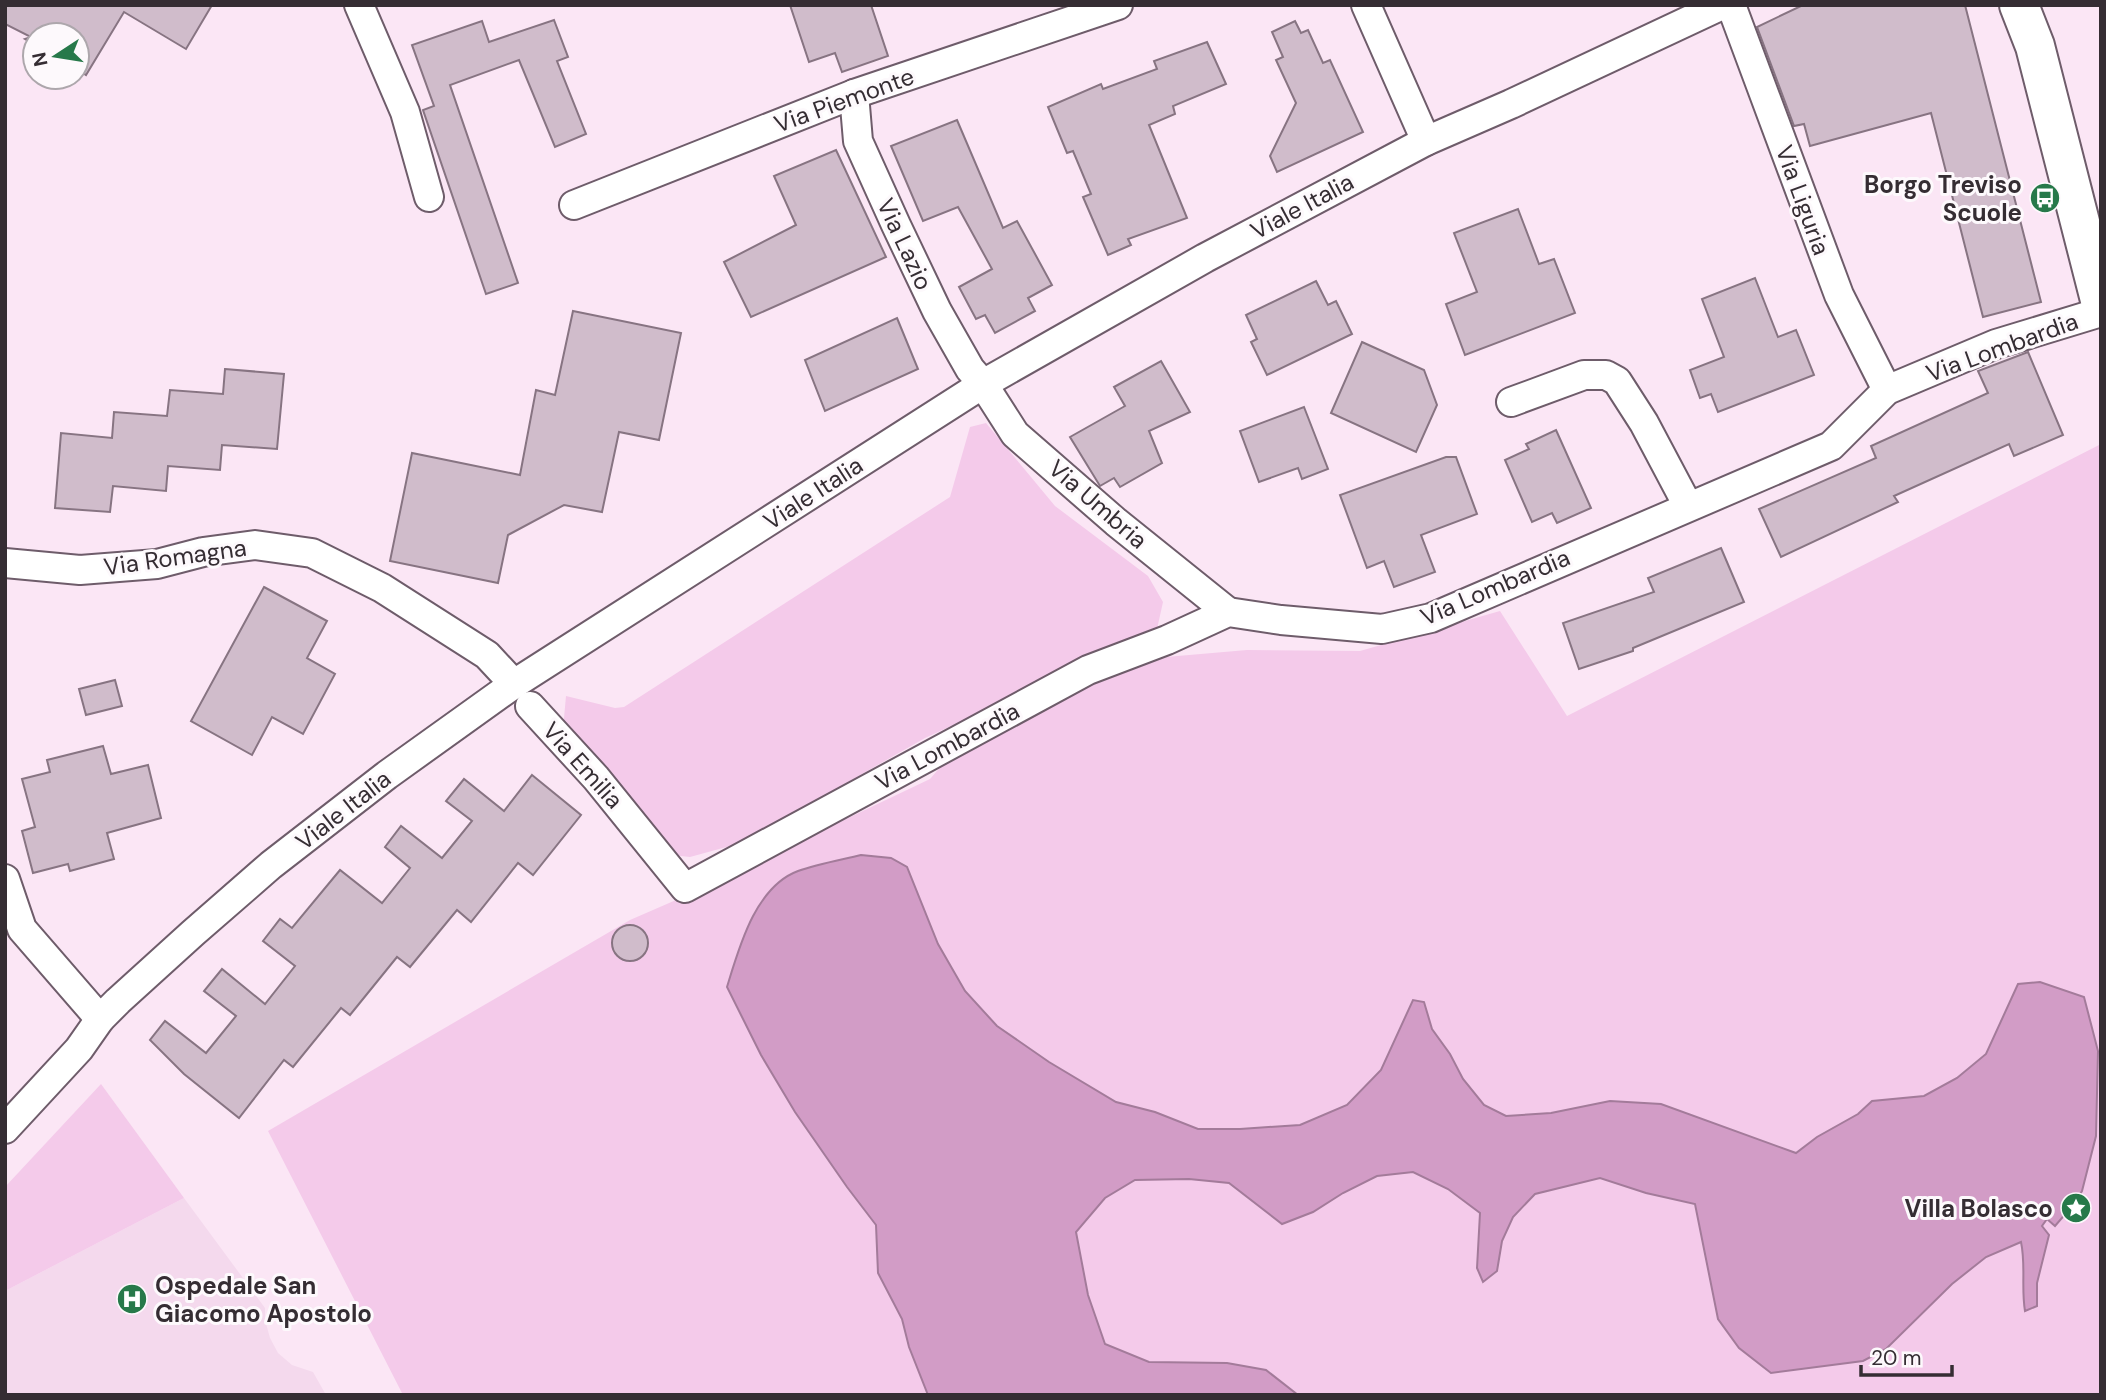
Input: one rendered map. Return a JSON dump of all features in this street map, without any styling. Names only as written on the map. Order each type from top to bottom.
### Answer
[{"type":"street","points":[[359,5],[405,112],[429,197]]},
{"type":"street","name":"Via Piemonte","points":[[574,205],[854,94],[1118,5]]},
{"type":"street","points":[[1366,5],[1426,141]]},
{"type":"street","name":"Viale Italia","points":[[5,1129],[79,1049],[100,1019],[139,981],[271,865],[387,775],[522,695],[983,384],[1205,258],[1426,141],[1722,5]]},
{"type":"street","name":"Via Liguria","points":[[1731,5],[1839,295],[1887,390]]},
{"type":"street","points":[[2019,5],[2035,46],[2101,304]]},
{"type":"street","points":[[2031,5],[2035,46]]},
{"type":"street","name":"Via Lazio","points":[[854,94],[858,141],[937,311],[970,369],[983,384]]},
{"type":"street","name":"Via Lombardia","points":[[635,825],[685,888],[1088,670],[1167,640],[1228,612],[1281,620],[1382,629],[1431,618],[1831,446],[1887,390],[1996,344],[2101,312]]},
{"type":"street","points":[[1511,402],[1584,375],[1606,375],[1616,381],[1644,422],[1688,506]]},
{"type":"street","name":"Via Umbria","points":[[983,384],[1016,434],[1116,522],[1228,612]]},
{"type":"street","name":"Via Romagna","points":[[5,563],[93,569],[157,564],[204,552],[256,545],[312,553],[382,588],[487,655],[522,695]]},
{"type":"street","name":"Via Emilia","points":[[522,695],[635,825]]},
{"type":"street","points":[[6,883],[22,929],[100,1019]]},
{"type":"shaded area","points":[[986,423],[1055,506],[1148,576],[1163,602],[1157,629],[1129,645],[925,738],[741,843],[690,857],[664,854],[563,729],[566,696],[615,708],[624,707],[950,497],[970,427]]},
{"type":"shaded area","points":[[2101,444],[2101,1395],[403,1395],[268,1131],[630,920],[930,779],[955,750],[1086,683],[1166,657],[1247,650],[1360,651],[1500,611],[1567,716]]},
{"type":"shaded area","points":[[861,855],[891,858],[907,867],[938,944],[965,991],[997,1026],[1049,1062],[1116,1102],[1155,1112],[1198,1129],[1300,1125],[1347,1105],[1381,1070],[1413,1000],[1424,1002],[1432,1029],[1450,1054],[1463,1079],[1484,1105],[1506,1116],[1551,1113],[1610,1101],[1661,1104],[1796,1153],[1817,1137],[1858,1114],[1872,1101],[1924,1096],[1957,1078],[1986,1054],[2018,984],[2040,982],[2084,997],[2098,1051],[2096,1136],[2082,1191],[2055,1226],[2047,1219],[2042,1226],[2049,1235],[2037,1283],[2037,1306],[2025,1311],[2021,1242],[1986,1257],[1952,1284],[1886,1349],[1863,1361],[1771,1373],[1739,1348],[1718,1319],[1695,1204],[1646,1193],[1600,1178],[1535,1194],[1513,1217],[1502,1241],[1497,1271],[1483,1282],[1477,1268],[1480,1213],[1448,1189],[1413,1172],[1377,1176],[1313,1212],[1282,1224],[1229,1183],[1189,1179],[1135,1180],[1105,1198],[1076,1232],[1088,1295],[1105,1344],[1149,1362],[1227,1363],[1266,1370],[1298,1395],[928,1395],[909,1347],[902,1319],[878,1273],[876,1225],[795,1112],[761,1055],[727,987],[743,937],[770,890],[798,871]]},
{"type":"shaded area","points":[[101,1084],[184,1198],[5,1291],[5,1187]]},
{"type":"shaded area","name":"Ospedale San Giacomo Apostolo","points":[[184,1198],[265,1308],[270,1338],[278,1353],[292,1365],[313,1372],[326,1395],[5,1395],[5,1291]]},
{"type":"building","points":[[5,5],[212,5],[186,49],[124,12],[91,67],[91,21],[21,21],[21,32],[5,24]]},
{"type":"building","points":[[790,5],[871,5],[888,56],[842,72],[835,53],[809,62]]},
{"type":"building","points":[[1803,5],[1965,5],[2041,302],[1983,317],[1931,113],[1810,146],[1804,124],[1794,126],[1757,27]]},
{"type":"building","points":[[554,20],[568,57],[557,61],[586,134],[555,147],[519,60],[450,85],[518,283],[486,294],[423,110],[434,106],[412,45],[482,21],[489,42]]},
{"type":"building","points":[[1295,21],[1301,33],[1308,30],[1323,63],[1330,60],[1363,132],[1277,172],[1270,156],[1296,103],[1276,60],[1283,57],[1272,32]]},
{"type":"building","points":[[1207,42],[1226,84],[1173,106],[1175,114],[1149,125],[1187,218],[1128,239],[1131,245],[1108,255],[1083,197],[1091,194],[1073,151],[1067,153],[1048,107],[1101,84],[1103,89],[1157,69],[1154,61]]},
{"type":"building","points":[[957,120],[1003,228],[1017,221],[1052,285],[1028,298],[1035,311],[995,333],[985,315],[976,319],[959,287],[992,269],[958,207],[923,221],[891,146]]},
{"type":"building","points":[[836,150],[886,257],[751,317],[724,262],[796,225],[774,176]]},
{"type":"building","points":[[1518,209],[1539,264],[1554,259],[1575,313],[1465,355],[1446,304],[1477,292],[1454,233]]},
{"type":"building","points":[[1755,278],[1778,337],[1796,330],[1814,375],[1718,412],[1711,394],[1700,398],[1690,370],[1724,357],[1702,299]]},
{"type":"building","points":[[1316,281],[1328,305],[1336,301],[1352,334],[1267,375],[1251,342],[1257,339],[1246,315]]},
{"type":"building","points":[[573,311],[681,333],[659,440],[619,432],[602,512],[564,505],[508,535],[498,583],[390,561],[412,453],[520,475],[536,390],[555,395]]},
{"type":"building","points":[[897,318],[918,369],[825,411],[805,360]]},
{"type":"building","points":[[1362,342],[1424,370],[1437,405],[1416,452],[1331,413]]},
{"type":"building","points":[[2028,352],[2063,435],[2014,456],[2009,444],[1894,496],[1898,502],[1781,557],[1759,509],[1876,458],[1871,446],[1988,393],[1978,371]]},
{"type":"building","points":[[1161,361],[1190,412],[1149,431],[1162,463],[1120,487],[1114,478],[1100,486],[1070,437],[1125,406],[1114,387]]},
{"type":"building","points":[[225,369],[284,374],[277,449],[222,445],[220,470],[168,466],[166,491],[113,486],[110,512],[55,508],[61,433],[112,438],[114,412],[167,416],[170,390],[223,394]]},
{"type":"building","points":[[1304,407],[1328,469],[1302,479],[1298,468],[1259,482],[1240,431]]},
{"type":"building","points":[[1556,430],[1591,508],[1557,523],[1552,513],[1532,522],[1505,460],[1529,449],[1526,444]]},
{"type":"building","points":[[1446,457],[1456,457],[1477,514],[1421,535],[1435,572],[1394,587],[1384,561],[1367,568],[1340,495]]},
{"type":"building","points":[[1721,548],[1744,602],[1633,648],[1633,651],[1579,669],[1563,623],[1654,592],[1648,578]]},
{"type":"building","points":[[264,587],[327,621],[307,658],[335,674],[303,734],[272,717],[252,755],[191,721]]},
{"type":"building","points":[[115,680],[122,706],[86,715],[79,689]]},
{"type":"building","points":[[103,746],[111,774],[148,765],[161,818],[107,833],[114,859],[70,871],[68,864],[33,873],[22,831],[35,827],[22,779],[50,772],[47,760]]},
{"type":"building","points":[[532,775],[581,815],[533,875],[518,863],[471,922],[457,910],[410,967],[397,957],[350,1015],[341,1008],[293,1067],[284,1060],[239,1118],[184,1074],[150,1040],[165,1021],[206,1053],[236,1016],[204,991],[222,969],[265,1004],[295,966],[263,941],[280,919],[292,928],[340,870],[382,903],[410,868],[385,847],[401,826],[442,858],[472,821],[446,801],[464,779],[504,811]]},
{"type":"building","points":[[630,925],[643,930],[648,943],[643,956],[630,961],[617,956],[612,943],[617,930]]},
{"type":"place","name":"Borgo Treviso Scuole","points":[[2045,198]]},
{"type":"place","name":"Villa Bolasco","points":[[2076,1208]]},
{"type":"place","name":"Ospedale San Giacomo Apostolo","points":[[132,1299]]}]
